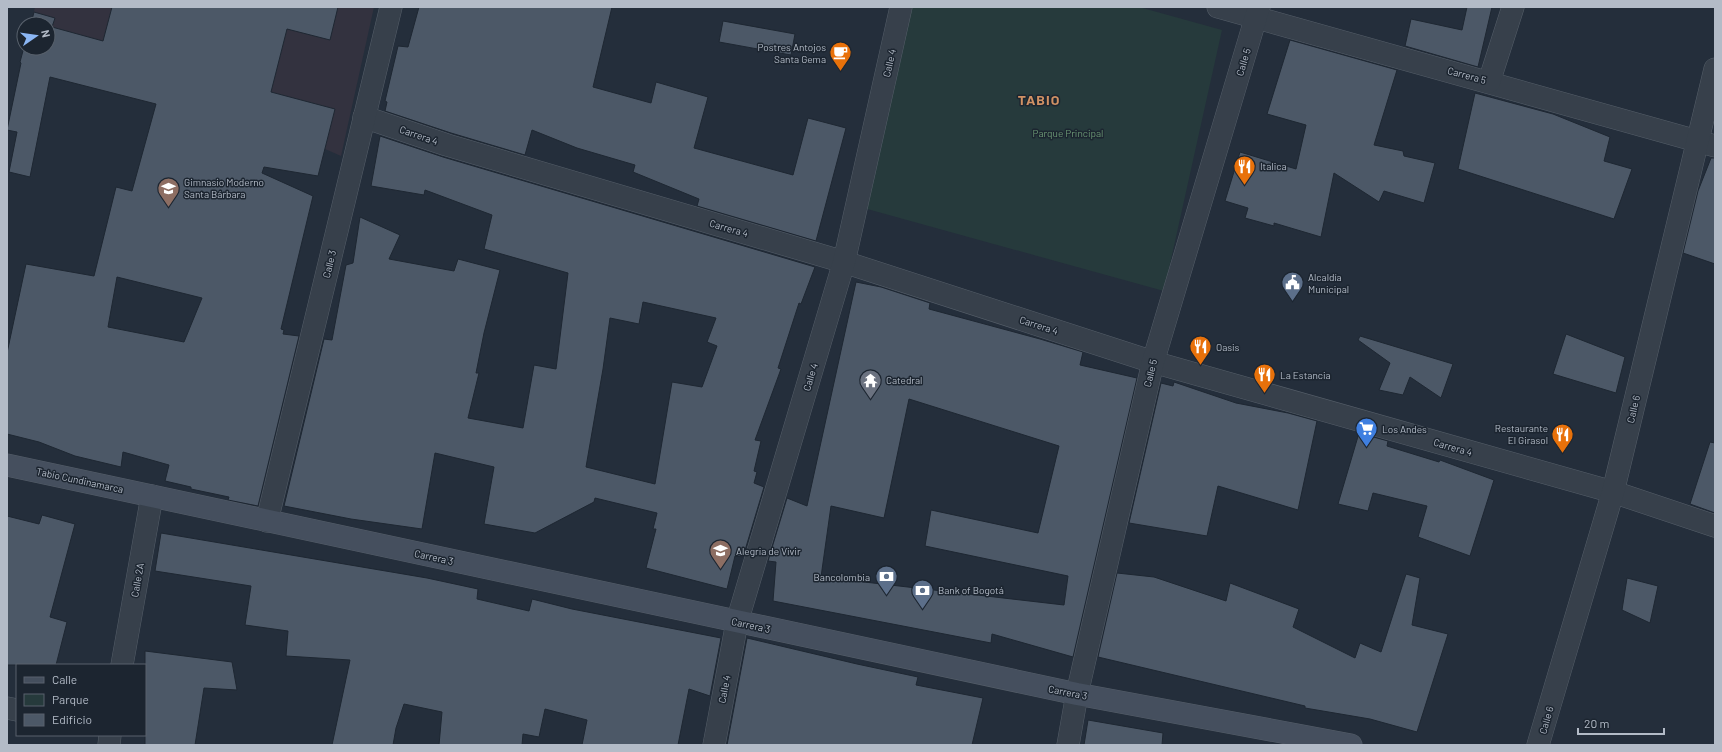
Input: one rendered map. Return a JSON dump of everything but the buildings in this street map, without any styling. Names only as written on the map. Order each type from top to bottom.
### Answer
[{"type":"main road","name":"Tabio Cundinamarca","points":[[7,465],[152,496]]},
{"type":"main road","name":"Carrera 3","points":[[152,496],[1077,694],[1351,745]]},
{"type":"street","name":"Calle 3","points":[[267,521],[391,7]]},
{"type":"street","name":"Calle 4","points":[[714,745],[737,622],[844,262],[901,7]]},
{"type":"street","name":"Carrera 5","points":[[1218,7],[1258,12],[1489,82],[1706,143]]},
{"type":"street","points":[[1489,82],[1513,7]]},
{"type":"street","name":"Calle 5","points":[[1068,745],[1077,694],[1153,362],[1258,12]]},
{"type":"street","name":"Calle 6","points":[[1538,745],[1613,492],[1706,143],[1715,69]]},
{"type":"street","name":"Carrera 4","points":[[364,116],[447,145],[844,262],[1153,362],[1613,492],[1715,526]]},
{"type":"street","name":"Calle 2A","points":[[122,664],[152,496]]},
{"type":"shaded area","points":[[35,7],[374,7],[341,156],[325,149],[91,87],[56,55],[56,16],[33,16]]},
{"type":"green space","name":"Parque Principal","points":[[907,7],[1139,7],[1222,30],[1164,291],[860,207]]},
{"type":"place","name":"Postres Antojos Santa Gema","points":[[841,72]]},
{"type":"place","name":"Italica","points":[[1245,186]]},
{"type":"place","name":"Gimnasio Moderno Santa Bárbara","points":[[169,208]]},
{"type":"place","name":"Alcaldía Municipal","points":[[1293,302]]},
{"type":"place","name":"Oasis","points":[[1200,366]]},
{"type":"place","name":"La Estancia","points":[[1264,394]]},
{"type":"place","name":"Catedral","points":[[870,400]]},
{"type":"place","name":"Los Andes","points":[[1366,448]]},
{"type":"place","name":"Restaurante El Girasol","points":[[1563,454]]},
{"type":"place","name":"Alegria de Vivir","points":[[721,570]]},
{"type":"place","name":"Bancolombia","points":[[886,596]]},
{"type":"place","name":"Bank of Bogotá","points":[[922,610]]},
{"type":"district","name":"TABIO","points":[[1039,100]]}]
